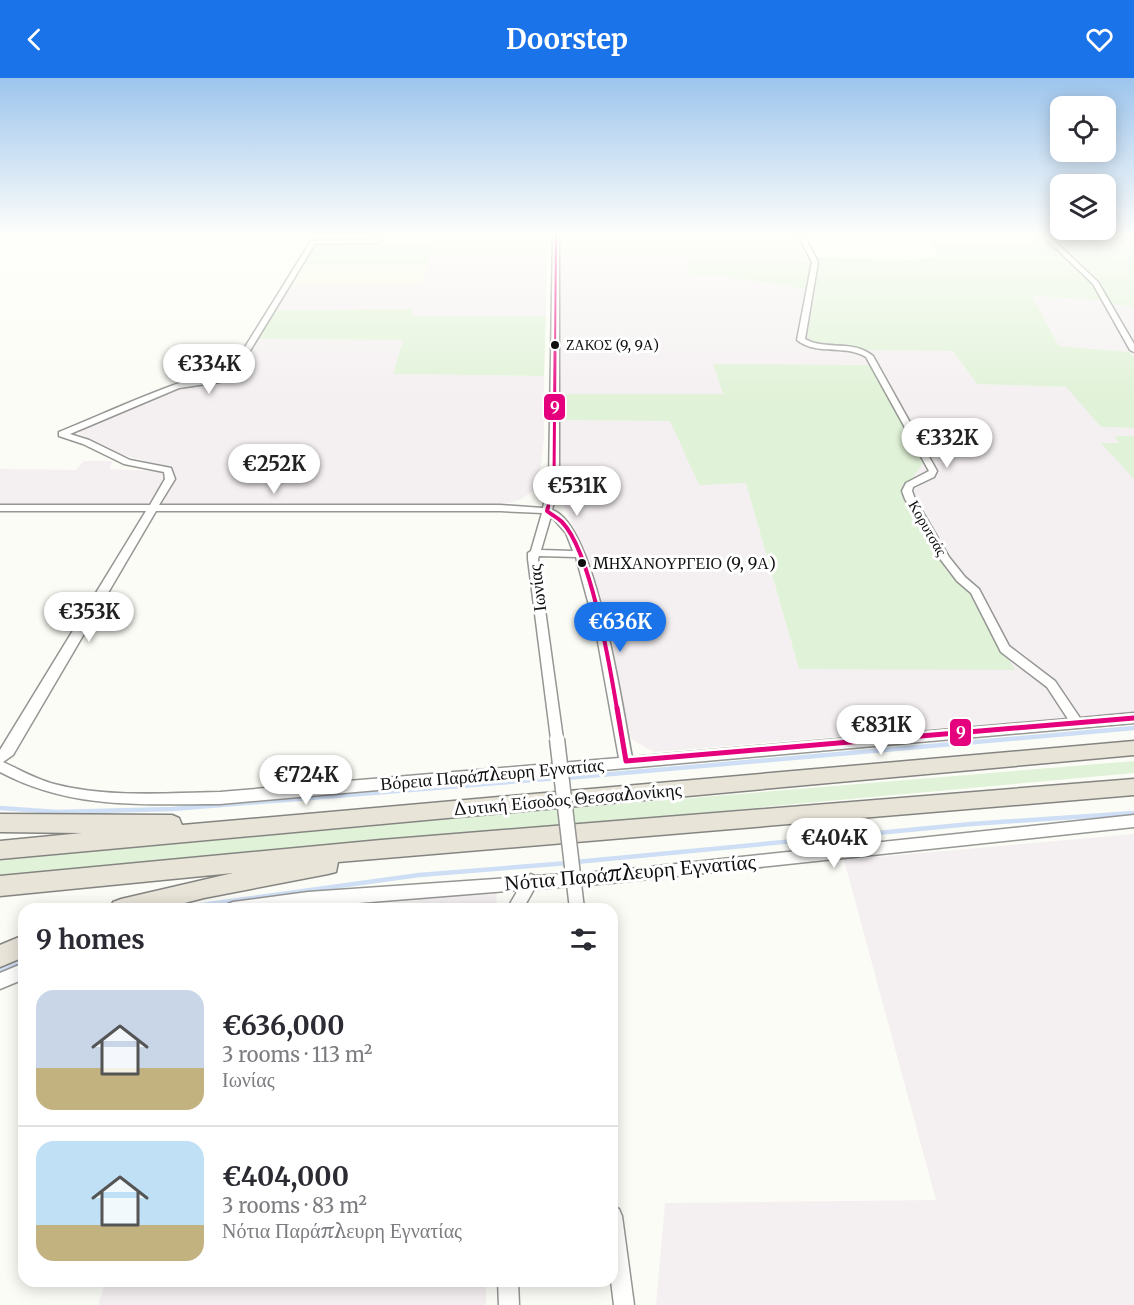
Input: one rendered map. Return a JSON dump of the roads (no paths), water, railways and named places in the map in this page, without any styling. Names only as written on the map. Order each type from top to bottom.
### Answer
[{"type":"highway","name":"Δυτική Είσοδος Θεσσαλονίκης","points":[[0,850],[1134,748]]},
{"type":"highway","name":"Δυτική Είσοδος Θεσσαλονίκης","points":[[0,886],[381,849],[1134,787]]},
{"type":"highway","points":[[0,823],[102,826],[206,823],[282,826]]},
{"type":"highway","points":[[145,903],[204,888],[328,865],[381,849]]},
{"type":"highway","points":[[0,956],[18,948]]},
{"type":"street","points":[[0,758],[8,751],[170,479],[168,470],[123,461],[86,442],[62,434],[177,386],[212,382],[222,378],[238,363],[284,290]]},
{"type":"street","name":"Ιωνίας","points":[[556,290],[554,480],[547,511],[533,553],[576,903]]},
{"type":"street","name":"Κορυτσάς","points":[[810,290],[801,340],[819,347],[859,350],[869,356],[933,471],[931,475],[909,485],[907,491],[910,499],[945,558],[961,579],[975,591],[1005,649],[1051,684],[1077,723]]},
{"type":"street","points":[[1100,290],[1134,350]]},
{"type":"street","points":[[0,508],[500,508],[547,511],[558,515],[580,554],[598,619],[626,762]]},
{"type":"street","points":[[533,553],[580,554]]},
{"type":"street","name":"Βόρεια Παράπλευρη Εγνατίας","points":[[0,766],[22,780],[43,788],[100,799],[209,798],[1134,718]]},
{"type":"street","name":"Νότια Παράπλευρη Εγνατίας","points":[[278,903],[531,881],[611,877],[1134,821]]},
{"type":"street","points":[[518,903],[531,881]]},
{"type":"street","points":[[0,981],[18,974]]},
{"type":"street","points":[[618,1260],[624,1305]]},
{"type":"street","points":[[508,1287],[509,1305]]},
{"type":"waterway","points":[[566,778],[1134,728]]},
{"type":"waterway","points":[[0,808],[57,812],[172,809],[559,778]]},
{"type":"waterway","points":[[576,862],[971,824],[1134,813]]},
{"type":"waterway","points":[[216,903],[419,875],[568,863]]},
{"type":"waterway","points":[[2,969],[18,963]]},
{"type":"waterway","points":[[0,970],[6,968]]},
{"type":"place","name":"ΖΑΚΟΣ (9, 9Α)","points":[[555,345]]},
{"type":"place","name":"ΜΗΧΑΝΟΥΡΓΕΙΟ (9, 9Α)","points":[[582,563]]}]
